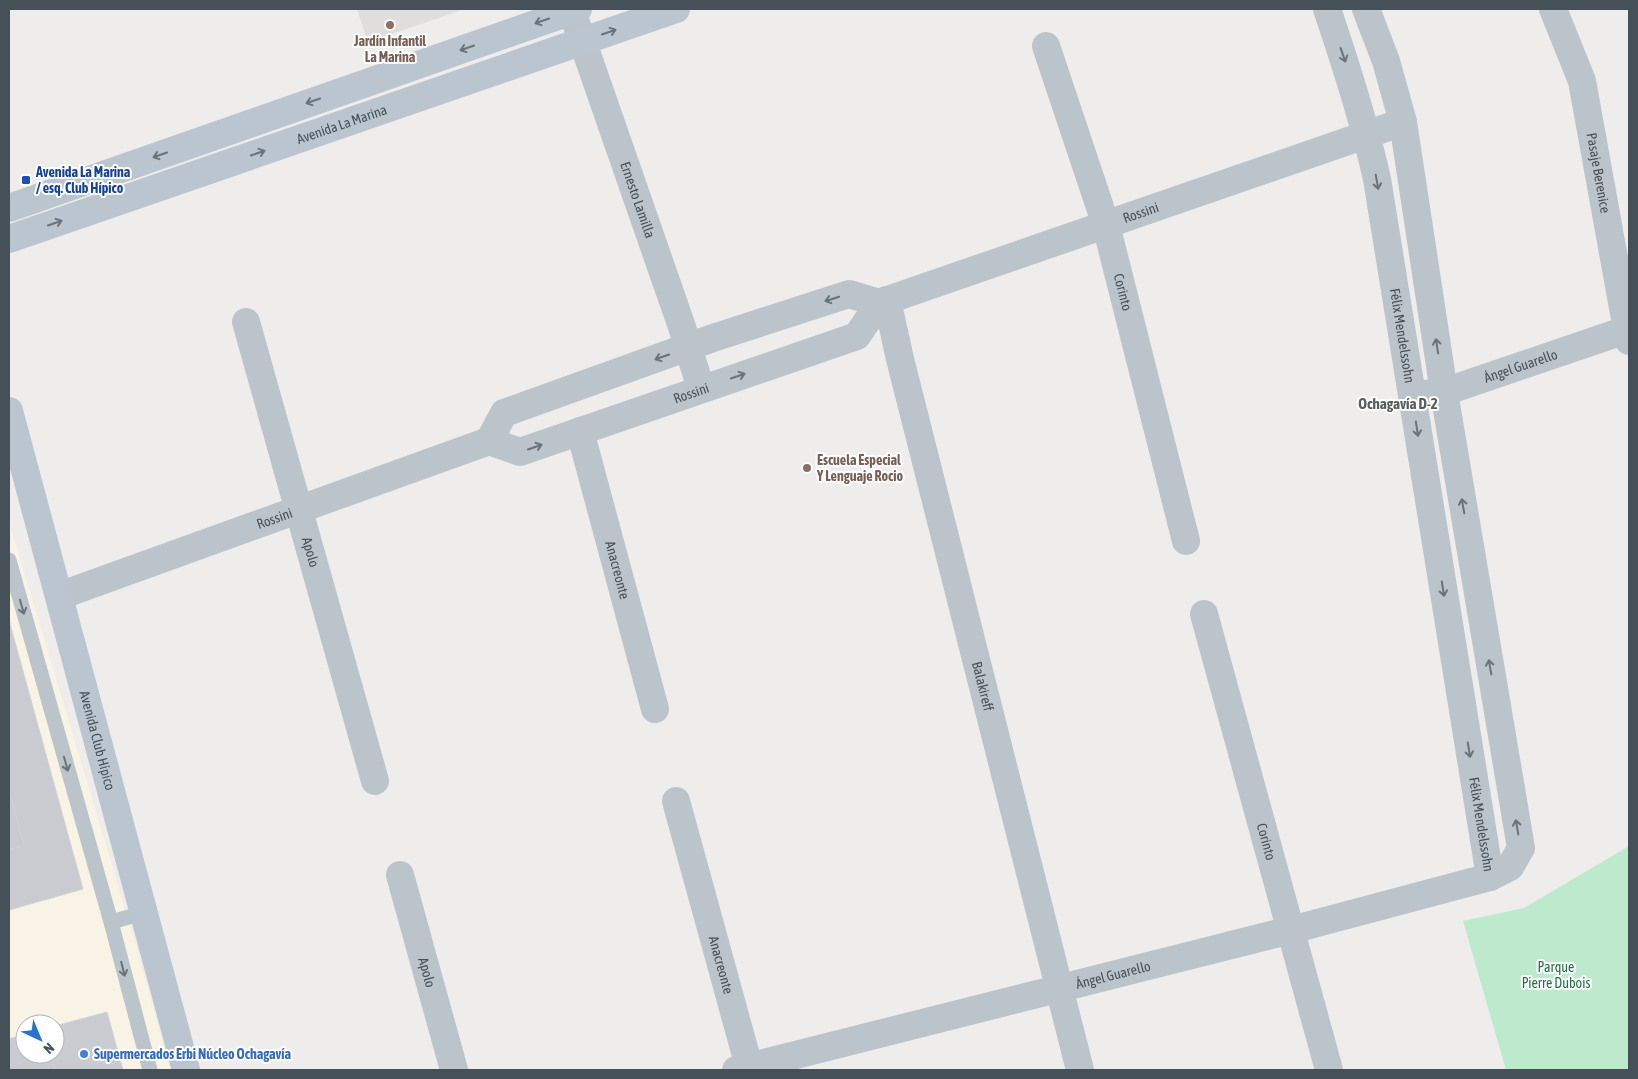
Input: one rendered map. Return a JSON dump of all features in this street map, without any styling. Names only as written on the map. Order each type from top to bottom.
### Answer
[{"type":"street","name":"Ernesto Lamilla","points":[[574,9],[582,42],[600,87],[689,348],[701,389]]},
{"type":"street","points":[[9,208],[574,9]]},
{"type":"street","name":"Avenida La Marina","points":[[9,239],[676,9]]},
{"type":"street","name":"Félix Mendelssohn","points":[[1327,9],[1348,68],[1367,134],[1377,179],[1490,877],[1510,867],[1521,848],[1444,392],[1403,122],[1386,62],[1366,9]]},
{"type":"street","name":"Pasaje Berenice","points":[[1553,9],[1582,81],[1629,333]]},
{"type":"street","name":"Corinto","points":[[1046,46],[1106,224],[1186,541]]},
{"type":"street","points":[[395,73],[404,103]]},
{"type":"street","name":"Rossini","points":[[59,596],[489,441],[520,452],[857,336],[883,301],[1403,122]]},
{"type":"street","points":[[209,138],[219,166]]},
{"type":"street","points":[[489,441],[504,413],[849,294],[883,301]]},
{"type":"street","name":"Balakireff","points":[[883,301],[900,359],[1080,1070]]},
{"type":"street","name":"Apolo","points":[[246,322],[375,781]]},
{"type":"street","name":"Ángel Guarello","points":[[1411,395],[1444,392],[1629,333]]},
{"type":"street","name":"Avenida Club Hípico","points":[[9,411],[186,1070]]},
{"type":"street","name":"Anacreonte","points":[[580,431],[655,709]]},
{"type":"street","name":"Corinto","points":[[1204,614],[1329,1070]]},
{"type":"street","name":"Anacreonte","points":[[676,801],[745,1069]]},
{"type":"street","name":"Apolo","points":[[400,875],[454,1070]]},
{"type":"street","name":"Ángel Guarello","points":[[745,1069],[1291,930],[1490,877]]},
{"type":"lane","points":[[9,560],[111,922],[150,1070]]},
{"type":"lane","points":[[111,922],[144,913]]},
{"type":"shaded area","name":"Jardín Infantil La Marina","points":[[357,9],[465,9],[368,42]]},
{"type":"shaded area","points":[[9,522],[138,952],[170,1070],[9,1070]]},
{"type":"green space","name":"Parque Pierre Dubois","points":[[1629,846],[1629,1070],[1506,1070],[1463,921],[1524,908]]},
{"type":"building","points":[[9,620],[83,889],[9,910]]},
{"type":"building","points":[[9,791],[24,845],[9,850]]},
{"type":"building","points":[[107,1012],[123,1070],[9,1070],[9,1039],[15,1038],[15,1064],[65,1064],[65,1023]]},
{"type":"building","points":[[15,1038],[15,1064],[54,1064],[55,1070],[9,1070],[9,1039]]},
{"type":"place","name":"Jardín Infantil La Marina","points":[[390,25]]},
{"type":"place","name":"Avenida La Marina / esq. Club Hípico","points":[[26,180]]},
{"type":"place","name":"Escuela Especial Y Lenguaje Rocio","points":[[807,468]]},
{"type":"place","name":"Supermercados Erbi Núcleo Ochagavía","points":[[84,1054]]},
{"type":"district","name":"Ochagavía D-2","points":[[1398,403]]}]
